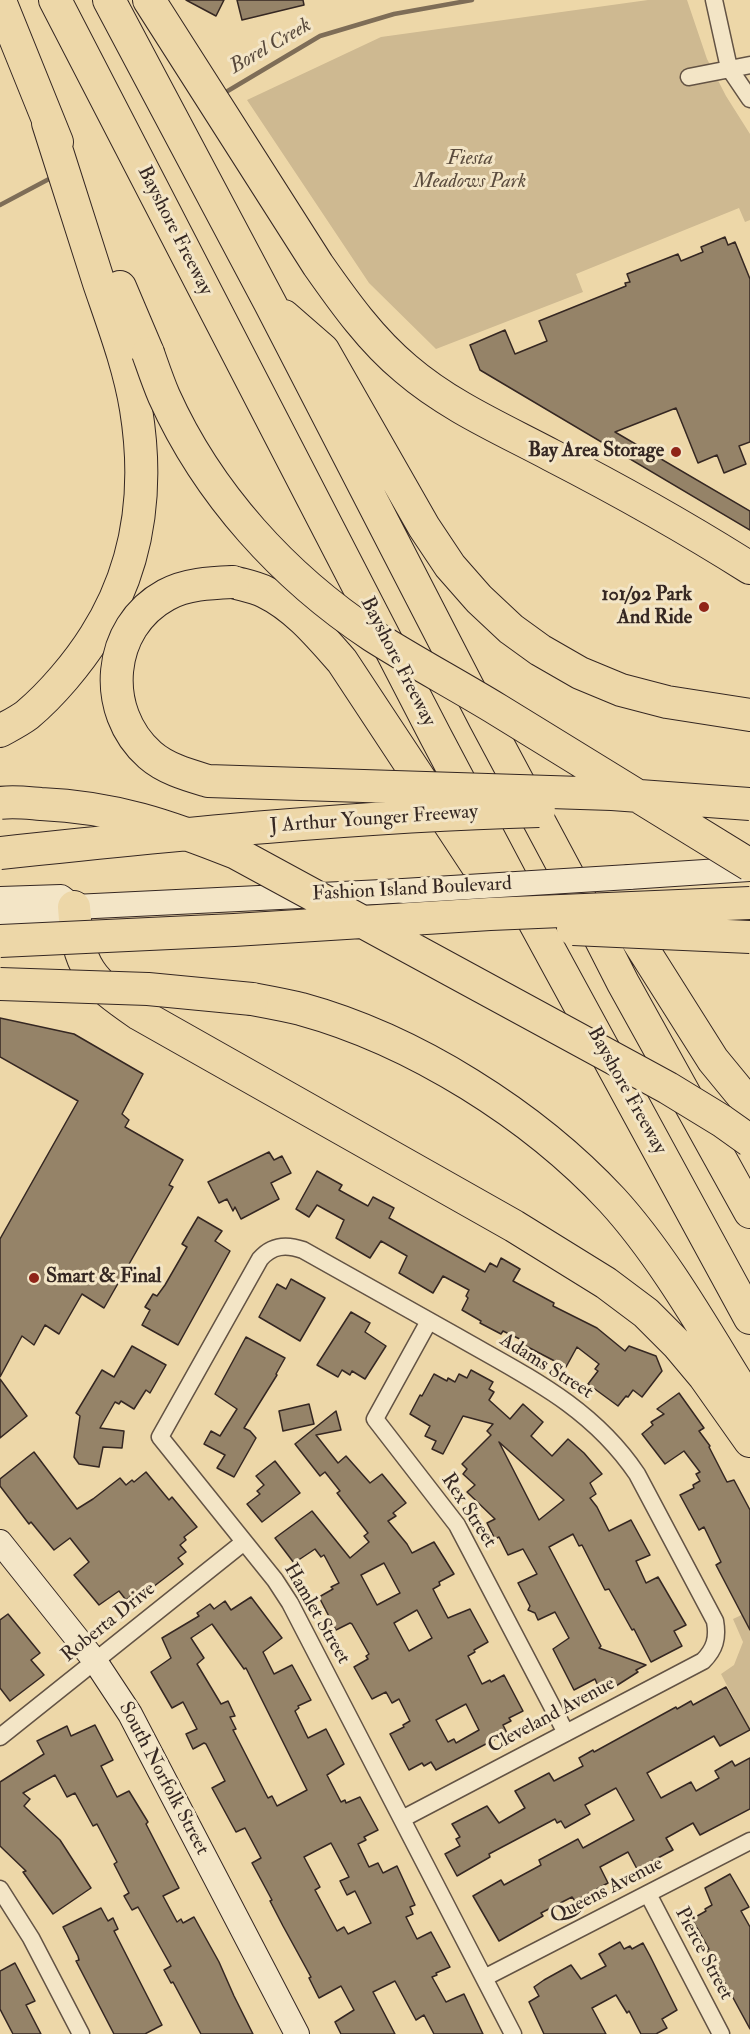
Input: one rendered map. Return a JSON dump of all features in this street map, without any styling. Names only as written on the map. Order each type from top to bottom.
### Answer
[{"type":"highway","name":"Bayshore Freeway","points":[[55,0],[441,747],[750,1318]]},
{"type":"highway","points":[[109,0],[270,303],[484,720],[623,983],[750,1212]]},
{"type":"highway","points":[[149,0],[318,265],[347,306],[405,369],[440,395],[478,417],[638,502],[750,567]]},
{"type":"highway","points":[[0,1],[136,356],[164,396],[206,471],[260,541],[293,574],[373,635],[750,867]]},
{"type":"highway","points":[[270,303],[323,350],[424,527],[450,566],[479,599],[511,629],[540,650],[580,672],[621,690],[667,702],[750,715]]},
{"type":"highway","points":[[0,732],[27,715],[61,681],[84,653],[111,611],[127,569],[138,528],[141,446],[136,407],[136,356]]},
{"type":"highway","points":[[626,1091],[342,661],[287,605],[263,591],[233,582],[201,583],[166,595],[139,616],[123,641],[117,668],[118,690],[128,730],[151,756],[178,772],[208,781],[612,794],[750,806]]},
{"type":"highway","points":[[0,802],[68,805],[127,814],[182,831],[236,853],[668,1088],[750,1141]]},
{"type":"highway","name":"J Arthur Younger Freeway","points":[[0,853],[326,822],[498,812],[750,806]]},
{"type":"highway","points":[[571,881],[636,938],[713,1060],[750,1105]]},
{"type":"highway","points":[[0,941],[234,930],[490,914],[750,903]]},
{"type":"highway","points":[[74,907],[76,936],[84,964],[105,990],[139,1014],[514,1226],[606,1283],[646,1313],[678,1345],[704,1376],[750,1441]]},
{"type":"highway","points":[[234,930],[455,926],[750,937]]},
{"type":"highway","points":[[0,984],[148,990],[252,999],[301,1009],[357,1028],[414,1054],[475,1087],[528,1123],[573,1161],[613,1201],[651,1249],[750,1403]]},
{"type":"main road","name":"Fashion Island Boulevard","points":[[0,921],[60,917],[74,907],[403,891],[750,867]]},
{"type":"main road","name":"Fashion Island Boulevard","points":[[0,899],[61,897],[74,907]]},
{"type":"main road","name":"South Norfolk Street","points":[[0,1542],[95,1661],[124,1705],[297,2034]]},
{"type":"street","points":[[714,0],[729,68],[750,99]]},
{"type":"street","points":[[689,77],[750,65]]},
{"type":"street","points":[[682,509],[750,551]]},
{"type":"street","name":"Adams Street","points":[[280,1246],[303,1250],[565,1400],[587,1416],[623,1453],[652,1499],[715,1621],[716,1644]]},
{"type":"street","name":"Hamlet Street","points":[[280,1246],[272,1248],[260,1259],[160,1437],[275,1580],[290,1603],[513,2034]]},
{"type":"street","name":"Rex Street","points":[[429,1322],[375,1419],[457,1526],[566,1733]]},
{"type":"street","name":"Roberta Drive","points":[[0,1737],[244,1542]]},
{"type":"street","name":"Cleveland Avenue","points":[[402,1819],[703,1661],[716,1644]]},
{"type":"street","name":"Queens Avenue","points":[[484,1978],[750,1841]]},
{"type":"street","points":[[0,1889],[26,1929],[81,2034]]},
{"type":"street","name":"Pierce Street","points":[[648,1894],[721,2034]]},
{"type":"green space","name":"Fiesta Meadows Park","points":[[648,0],[687,0],[707,59],[726,96],[750,134],[750,220],[745,222],[739,208],[576,274],[583,292],[436,349],[369,283],[247,100],[381,37]]},
{"type":"green space","points":[[750,1611],[750,1730],[721,1674],[734,1665],[743,1642],[733,1619]]},
{"type":"building","points":[[186,0],[224,0],[216,16]]},
{"type":"building","points":[[237,0],[303,0],[304,5],[242,20]]},
{"type":"building","name":"Bay Area Storage","points":[[725,237],[728,245],[735,242],[750,279],[750,442],[739,446],[746,464],[724,473],[717,455],[698,463],[676,408],[615,432],[750,511],[750,530],[480,370],[470,345],[505,330],[515,354],[547,341],[539,321],[626,286],[625,283],[630,282],[627,274],[678,254],[681,261],[703,252],[701,247]]},
{"type":"building","points":[[0,1018],[74,1034],[143,1074],[122,1114],[129,1120],[125,1127],[183,1160],[169,1185],[173,1187],[104,1308],[82,1294],[59,1334],[45,1325],[34,1345],[22,1336],[0,1377],[0,1239],[78,1101],[0,1057]]},
{"type":"building","points":[[269,1152],[274,1160],[282,1156],[291,1173],[271,1183],[279,1199],[241,1219],[235,1207],[233,1211],[227,1199],[219,1203],[208,1182]]},
{"type":"building","points":[[317,1171],[342,1185],[339,1190],[368,1206],[373,1197],[394,1208],[389,1218],[485,1272],[490,1263],[497,1267],[501,1258],[520,1269],[513,1281],[554,1303],[553,1306],[597,1328],[625,1351],[629,1346],[656,1356],[662,1371],[642,1397],[633,1390],[618,1406],[588,1384],[598,1371],[595,1369],[599,1364],[577,1347],[566,1367],[524,1345],[526,1342],[503,1331],[501,1334],[480,1323],[481,1321],[462,1310],[469,1290],[443,1276],[433,1293],[399,1273],[407,1256],[381,1241],[370,1258],[336,1238],[344,1220],[317,1205],[309,1217],[296,1209]]},
{"type":"building","points":[[198,1217],[222,1231],[215,1241],[230,1251],[178,1345],[142,1325],[150,1310],[145,1307],[153,1294],[157,1296],[165,1285],[187,1247],[182,1244]]},
{"type":"building","points":[[291,1279],[325,1298],[300,1341],[259,1317],[277,1284],[286,1289]]},
{"type":"building","points":[[351,1312],[370,1323],[365,1332],[386,1346],[365,1379],[352,1371],[350,1375],[342,1370],[338,1377],[317,1365]]},
{"type":"building","points":[[246,1337],[285,1358],[244,1428],[256,1438],[234,1477],[217,1468],[225,1455],[204,1444],[211,1431],[220,1436],[237,1409],[215,1394]]},
{"type":"building","points":[[132,1346],[166,1365],[150,1393],[146,1390],[134,1409],[121,1401],[119,1404],[115,1402],[100,1428],[124,1431],[122,1448],[103,1447],[99,1467],[79,1464],[74,1457],[80,1416],[76,1413],[102,1370],[114,1377]]},
{"type":"building","points":[[471,1370],[493,1382],[489,1389],[494,1392],[489,1400],[510,1419],[523,1404],[543,1422],[531,1436],[552,1456],[568,1439],[602,1474],[590,1483],[596,1494],[590,1498],[609,1531],[631,1520],[650,1555],[636,1561],[646,1583],[658,1577],[686,1625],[674,1631],[682,1646],[651,1662],[634,1629],[632,1630],[609,1589],[605,1590],[582,1545],[579,1546],[573,1534],[549,1547],[601,1646],[599,1648],[646,1665],[616,1686],[612,1678],[598,1686],[595,1679],[574,1690],[553,1649],[569,1638],[555,1612],[538,1620],[535,1613],[528,1610],[530,1606],[518,1583],[537,1574],[523,1549],[508,1555],[499,1537],[495,1539],[487,1523],[495,1519],[467,1492],[475,1485],[463,1474],[467,1469],[462,1464],[491,1435],[487,1431],[493,1424],[463,1416],[443,1454],[432,1449],[436,1441],[425,1436],[430,1426],[410,1414],[434,1374],[447,1381],[448,1378],[455,1382],[459,1374],[467,1378]],"holes":[[[499,1442],[564,1500],[539,1520]]]},
{"type":"building","points":[[0,1379],[27,1416],[0,1438]]},
{"type":"building","points":[[679,1393],[704,1428],[699,1431],[710,1446],[727,1482],[734,1480],[750,1510],[750,1630],[716,1565],[721,1562],[704,1527],[699,1530],[680,1495],[694,1488],[693,1485],[700,1481],[696,1474],[700,1472],[684,1451],[665,1464],[642,1434],[653,1425],[651,1422],[664,1414],[657,1409]]},
{"type":"building","points":[[309,1404],[314,1424],[283,1431],[279,1411]]},
{"type":"building","points":[[336,1411],[341,1430],[316,1435],[338,1463],[346,1456],[370,1483],[382,1474],[406,1503],[393,1513],[396,1516],[388,1521],[412,1553],[434,1542],[454,1574],[439,1582],[440,1585],[433,1589],[448,1618],[470,1609],[488,1642],[468,1656],[482,1684],[504,1675],[523,1711],[509,1718],[511,1721],[503,1725],[507,1733],[436,1770],[431,1762],[424,1766],[422,1763],[409,1770],[390,1734],[410,1721],[399,1699],[392,1703],[386,1692],[372,1699],[354,1667],[368,1659],[366,1656],[369,1654],[352,1624],[336,1630],[319,1597],[339,1583],[324,1555],[321,1557],[315,1549],[294,1563],[275,1538],[312,1511],[350,1558],[369,1542],[364,1536],[368,1533],[337,1493],[340,1491],[325,1472],[320,1476],[295,1444]],"holes":[[[384,1563],[400,1593],[377,1605],[361,1575]],[[417,1610],[432,1638],[409,1651],[394,1623]],[[466,1704],[479,1730],[456,1743],[454,1739],[448,1742],[436,1720]]]},
{"type":"building","points":[[34,1452],[77,1509],[120,1478],[126,1485],[132,1480],[134,1482],[146,1472],[169,1500],[172,1497],[197,1527],[184,1537],[186,1540],[180,1545],[186,1552],[178,1558],[183,1564],[136,1600],[132,1595],[126,1600],[119,1591],[99,1605],[74,1575],[89,1562],[70,1538],[54,1550],[31,1522],[29,1524],[0,1486],[0,1479]]},
{"type":"building","points":[[275,1461],[300,1493],[262,1522],[247,1504],[260,1494],[257,1491],[264,1485],[256,1476]]},
{"type":"building","points":[[251,1597],[282,1638],[263,1652],[274,1674],[292,1665],[311,1700],[298,1706],[299,1708],[295,1711],[308,1738],[326,1729],[344,1764],[327,1775],[341,1802],[345,1800],[346,1803],[360,1797],[378,1830],[364,1837],[366,1840],[358,1844],[369,1867],[378,1863],[383,1873],[397,1866],[415,1905],[410,1907],[413,1914],[406,1917],[417,1939],[431,1932],[450,1967],[432,1977],[446,2002],[464,1994],[483,2034],[434,2034],[424,2015],[416,2020],[395,1981],[373,1992],[395,2034],[341,2034],[335,2022],[354,2010],[341,1986],[319,1998],[309,1978],[311,1977],[252,1863],[261,1858],[245,1828],[236,1832],[212,1788],[225,1781],[206,1744],[193,1749],[186,1734],[197,1729],[183,1702],[172,1708],[151,1672],[171,1658],[162,1638],[199,1616],[197,1613],[210,1604],[214,1609],[225,1601],[231,1610]],"holes":[[[212,1624],[244,1669],[246,1668],[307,1790],[277,1806],[272,1796],[268,1798],[233,1730],[236,1729],[230,1717],[235,1716],[228,1701],[221,1704],[197,1664],[204,1658],[191,1638]],[[331,1843],[349,1877],[340,1881],[347,1895],[355,1891],[371,1923],[348,1934],[344,1927],[337,1931],[315,1890],[320,1887],[304,1857]]]},
{"type":"building","points":[[8,1614],[40,1653],[31,1660],[44,1675],[10,1701],[0,1688],[0,1620]]},
{"type":"building","points":[[726,1687],[750,1730],[720,1746],[714,1736],[647,1773],[661,1798],[691,1782],[696,1791],[719,1778],[715,1771],[732,1761],[735,1766],[750,1758],[750,1809],[700,1835],[693,1823],[666,1838],[673,1850],[637,1869],[628,1852],[600,1867],[608,1883],[575,1901],[572,1897],[541,1913],[543,1916],[499,1941],[473,1896],[501,1880],[504,1885],[541,1865],[539,1860],[578,1839],[583,1848],[634,1820],[616,1788],[585,1805],[590,1814],[565,1828],[561,1821],[557,1823],[555,1819],[489,1854],[490,1857],[457,1876],[445,1854],[460,1846],[456,1839],[460,1837],[452,1824],[487,1806],[499,1823],[525,1808],[515,1791],[549,1773],[554,1781],[583,1766],[579,1758],[593,1750],[594,1752],[676,1707],[677,1709],[691,1701],[693,1705]]},
{"type":"building","points":[[95,1725],[113,1760],[101,1766],[117,1797],[129,1791],[148,1822],[146,1824],[179,1888],[163,1896],[177,1922],[181,1919],[183,1923],[194,1917],[219,1962],[253,2034],[201,2034],[164,1970],[171,1966],[138,1907],[132,1910],[124,1896],[129,1893],[114,1864],[117,1862],[97,1824],[93,1826],[75,1793],[67,1797],[55,1775],[23,1793],[30,1799],[24,1806],[60,1840],[91,1888],[53,1914],[23,1872],[26,1871],[0,1846],[0,1782],[44,1754],[37,1741],[67,1726],[71,1736]]},
{"type":"building","points":[[730,1874],[749,1907],[741,1911],[750,1927],[750,2029],[692,1919],[712,1905],[705,1888]]},
{"type":"building","points":[[101,1908],[108,1921],[113,1918],[118,1929],[114,1931],[162,2025],[145,2034],[114,2034],[76,1961],[79,1960],[78,1956],[63,1927]]},
{"type":"building","points":[[620,1942],[624,1949],[630,1946],[632,1949],[643,1943],[677,2010],[662,2019],[667,2028],[656,2034],[641,2034],[629,2011],[627,2013],[616,1995],[592,2008],[606,2034],[544,2034],[529,2002],[539,1996],[534,1987],[571,1965],[581,1979],[606,1966],[599,1954]]},
{"type":"building","points":[[15,1963],[35,2001],[26,2005],[41,2034],[13,2034],[0,2009],[0,1971]]},
{"type":"waterway","name":"Borel Creek","points":[[226,92],[320,36],[394,14],[472,0]]},
{"type":"waterway","name":"Borel Creek","points":[[0,205],[49,179]]},
{"type":"place","name":"Bay Area Storage","points":[[676,452]]},
{"type":"place","name":"101/92 Park And Ride","points":[[704,607]]},
{"type":"place","name":"Smart & Final","points":[[34,1278]]}]
